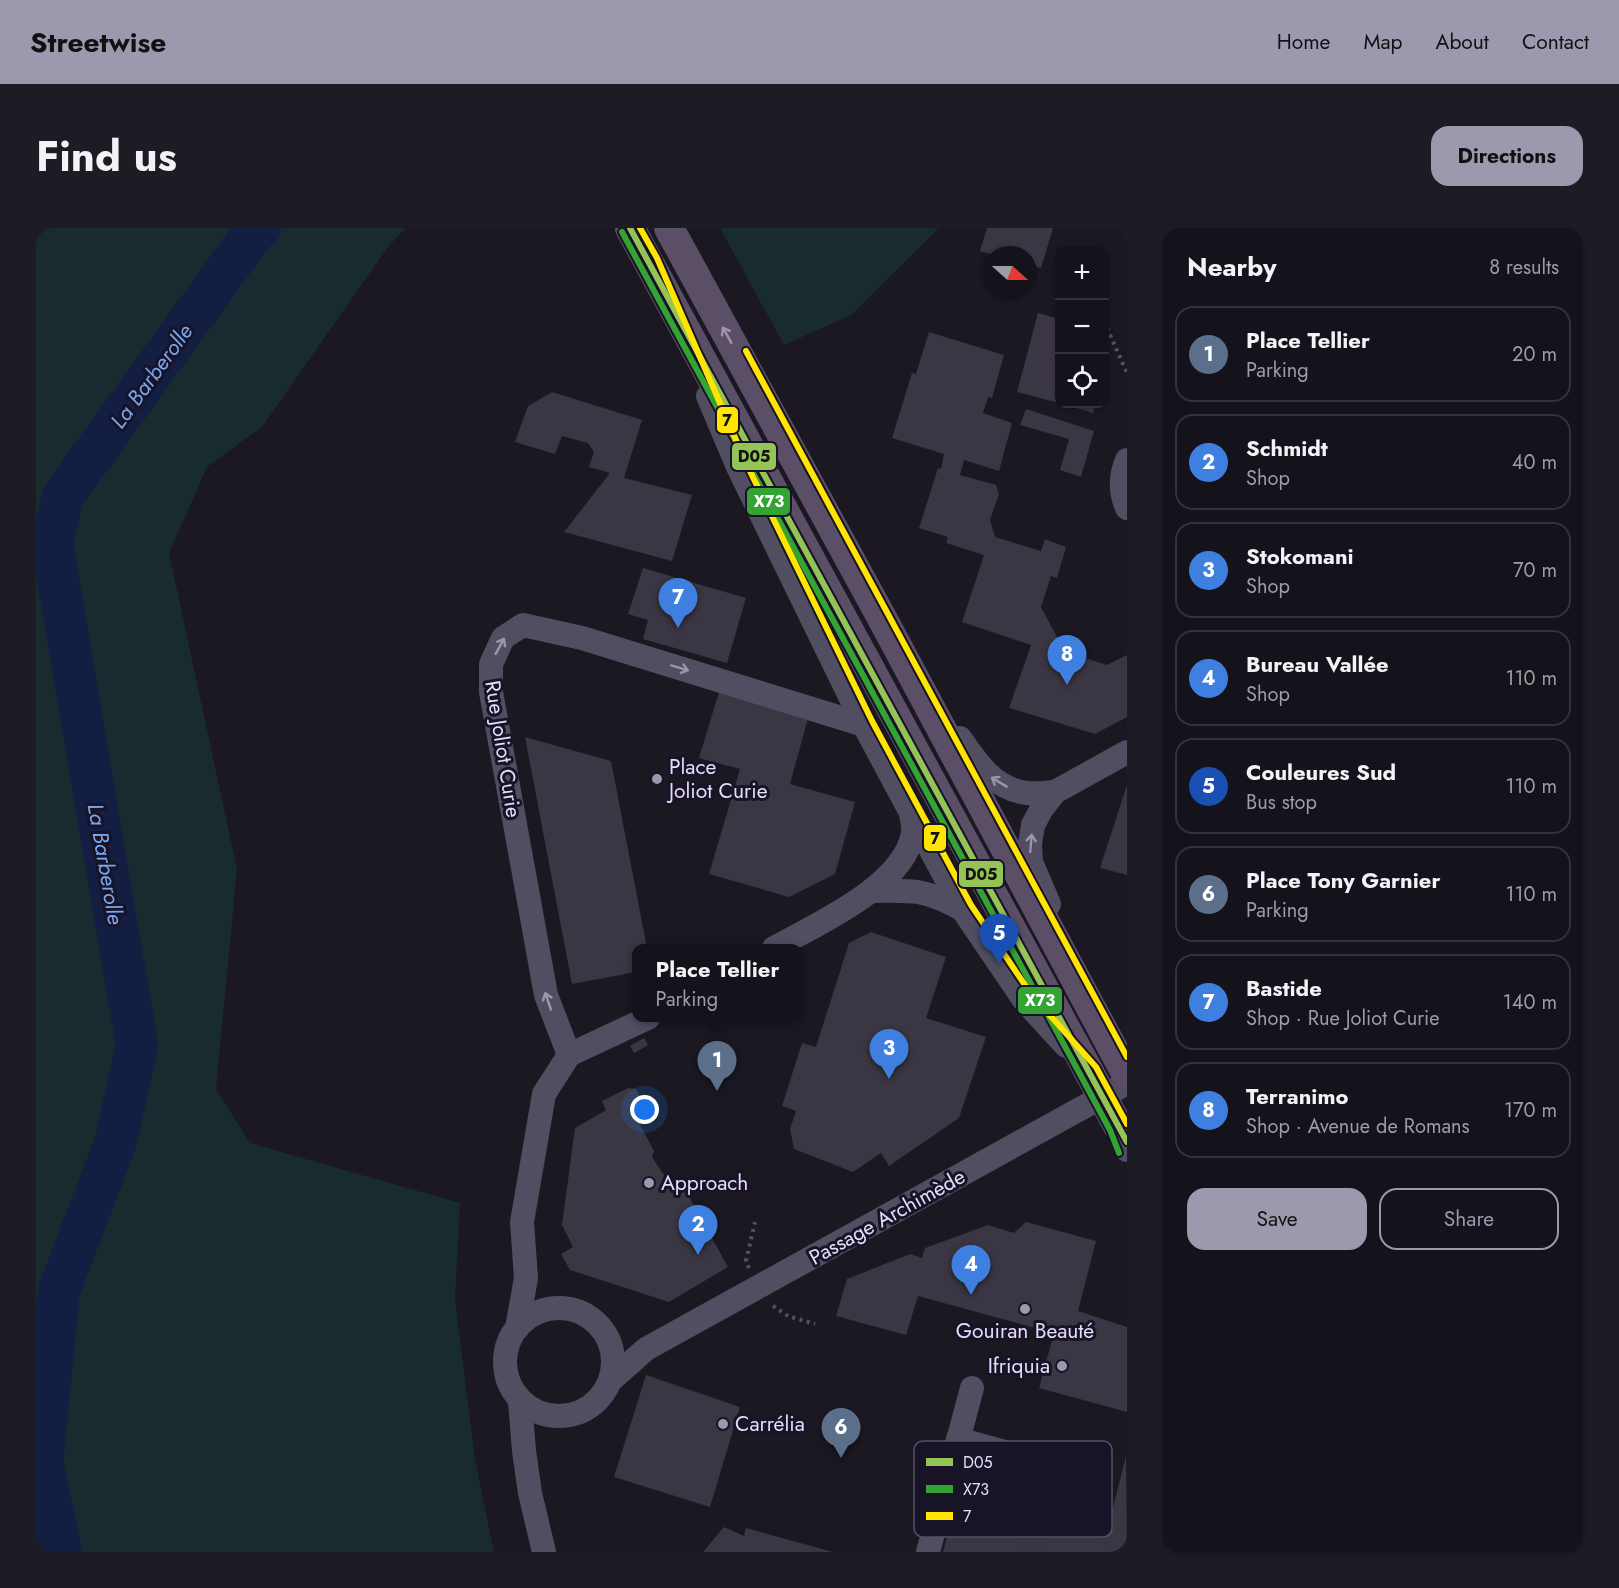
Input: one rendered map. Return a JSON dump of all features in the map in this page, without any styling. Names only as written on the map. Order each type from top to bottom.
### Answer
[{"type":"main road","points":[[630,228],[1124,1140]]},
{"type":"main road","points":[[669,228],[883,620],[1120,1064]]},
{"type":"street","points":[[650,262],[738,467],[864,725],[963,910],[1024,1000],[1089,1072]]},
{"type":"street","points":[[1127,460],[1123,469],[1121,487],[1127,508]]},
{"type":"street","points":[[883,620],[979,766],[994,779],[1014,790],[1028,793],[1055,792]]},
{"type":"street","name":"Rue Joliot Curie","points":[[569,1055],[546,995],[491,692],[491,664],[502,638],[523,625],[582,638],[864,725]]},
{"type":"street","points":[[1120,1064],[1031,862],[1030,844],[1033,825],[1055,792],[1127,752]]},
{"type":"street","points":[[781,944],[872,891],[897,867],[914,831],[910,812]]},
{"type":"street","points":[[872,891],[915,890],[939,898],[963,910]]},
{"type":"street","points":[[517,1328],[535,1314],[558,1308],[574,1310],[590,1318],[602,1329],[609,1341],[612,1354],[613,1368],[610,1381],[602,1395],[591,1406],[577,1414],[561,1417],[532,1410],[520,1401],[510,1384],[505,1365],[506,1352],[517,1328],[526,1278],[522,1222],[544,1094],[569,1055],[638,1022]]},
{"type":"street","name":"Passage Archimède","points":[[610,1381],[646,1349],[1127,1083]]},
{"type":"street","points":[[526,1278],[558,1308]]},
{"type":"street","points":[[602,1329],[646,1349]]},
{"type":"street","points":[[957,1441],[972,1388]]},
{"type":"street","points":[[520,1401],[530,1493],[544,1552]]},
{"type":"street","points":[[524,1451],[561,1417]]},
{"type":"street","points":[[958,1438],[968,1441]]},
{"type":"street","points":[[928,1552],[932,1537]]},
{"type":"path","points":[[1109,332],[1127,373]]},
{"type":"path","points":[[749,1268],[746,1261],[755,1222]]},
{"type":"path","points":[[767,1302],[788,1316],[815,1324]]},
{"type":"green space","points":[[36,228],[406,228],[388,247],[262,427],[207,467],[169,553],[237,869],[216,1089],[250,1143],[460,1203],[455,1300],[475,1459],[494,1552],[36,1552]]},
{"type":"green space","points":[[720,228],[939,228],[851,315],[784,345]]},
{"type":"building","points":[[987,228],[1053,228],[1041,268],[1037,267],[1037,246],[983,246],[983,252],[980,251]]},
{"type":"building","points":[[1038,313],[1055,318],[1055,402],[1017,392]]},
{"type":"building","points":[[929,332],[1004,355],[992,398],[988,397],[983,413],[1012,423],[999,471],[964,460],[960,475],[996,485],[999,494],[990,520],[995,537],[1041,551],[1045,539],[1066,547],[1057,578],[1051,576],[1041,607],[1065,652],[1107,665],[1127,655],[1127,717],[1095,734],[1009,708],[1031,645],[962,622],[984,555],[946,543],[948,537],[919,528],[938,468],[941,469],[944,454],[892,438],[912,373],[916,374]]},
{"type":"building","points":[[552,392],[642,420],[624,478],[692,495],[672,561],[564,532],[610,473],[589,467],[594,452],[588,443],[562,436],[555,454],[515,442],[528,406]]},
{"type":"building","points":[[1076,408],[1095,408],[1093,413]]},
{"type":"building","points":[[1026,409],[1094,431],[1081,477],[1060,470],[1069,439],[1020,425]]},
{"type":"building","points":[[643,568],[746,598],[727,663],[643,639],[648,620],[628,614]]},
{"type":"building","points":[[719,692],[808,718],[790,784],[855,802],[835,874],[789,897],[709,874],[740,769],[699,758]]},
{"type":"building","points":[[525,737],[611,761],[646,944],[632,944],[632,973],[572,984]]},
{"type":"building","points":[[1127,785],[1127,875],[1100,868]]},
{"type":"building","points":[[871,932],[946,957],[926,1018],[986,1037],[959,1118],[889,1166],[881,1153],[853,1172],[794,1149],[790,1129],[796,1111],[782,1106],[802,1043],[816,1047],[849,943]]},
{"type":"building","points":[[644,1038],[648,1045],[634,1053],[630,1046]]},
{"type":"building","points":[[628,1088],[636,1089],[645,1107],[644,1115],[637,1119],[654,1151],[652,1157],[673,1189],[682,1184],[728,1267],[669,1302],[570,1270],[561,1254],[573,1247],[562,1225],[575,1128],[606,1110],[602,1101]]},
{"type":"building","points":[[1026,1222],[1096,1241],[1078,1311],[1127,1327],[1127,1412],[1039,1388],[1054,1333],[918,1296],[906,1335],[836,1316],[847,1279],[910,1254],[922,1258],[925,1248],[988,1225],[1014,1233]]},
{"type":"building","points":[[646,1375],[740,1407],[710,1507],[614,1477]]},
{"type":"building","points":[[1126,1456],[1127,1552],[943,1552],[947,1537],[1112,1537],[1112,1511]]},
{"type":"building","points":[[724,1527],[744,1536],[746,1528],[833,1552],[703,1552]]},
{"type":"waterway","name":"La Barberolle","points":[[61,1552],[42,1463],[59,1291],[116,1141],[137,1045],[52,544],[63,496],[253,233],[260,228]]},
{"type":"tunnel","points":[[1031,1552],[1035,1537]]},
{"type":"transit line","name":"D05","points":[[630,228],[1127,1142]]},
{"type":"transit line","name":"7","points":[[640,228],[657,258],[746,463],[872,721],[971,905],[1031,994],[1096,1067],[1127,1124]]},
{"type":"transit line","name":"X73","points":[[622,232],[1081,1076],[1110,1130],[1119,1153]]},
{"type":"transit line","name":"7","points":[[746,351],[1127,1057]]},
{"type":"place","name":"Bastide","points":[[678,628]]},
{"type":"place","name":"Terranimo","points":[[1067,685]]},
{"type":"place","name":"Place Joliot Curie","points":[[657,779]]},
{"type":"place","name":"Couleures Sud","points":[[999,964]]},
{"type":"place","name":"Stokomani","points":[[889,1079]]},
{"type":"place","name":"Place Tellier","points":[[717,1091]]},
{"type":"place","name":"Approach","points":[[649,1183]]},
{"type":"place","name":"Schmidt","points":[[698,1255]]},
{"type":"place","name":"Bureau Vallée","points":[[971,1295]]},
{"type":"place","name":"Gouiran Beauté","points":[[1025,1309]]},
{"type":"place","name":"Ifriquia","points":[[1062,1366]]},
{"type":"place","name":"Carrélia","points":[[723,1424]]},
{"type":"place","name":"Place Tony Garnier","points":[[841,1458]]}]
